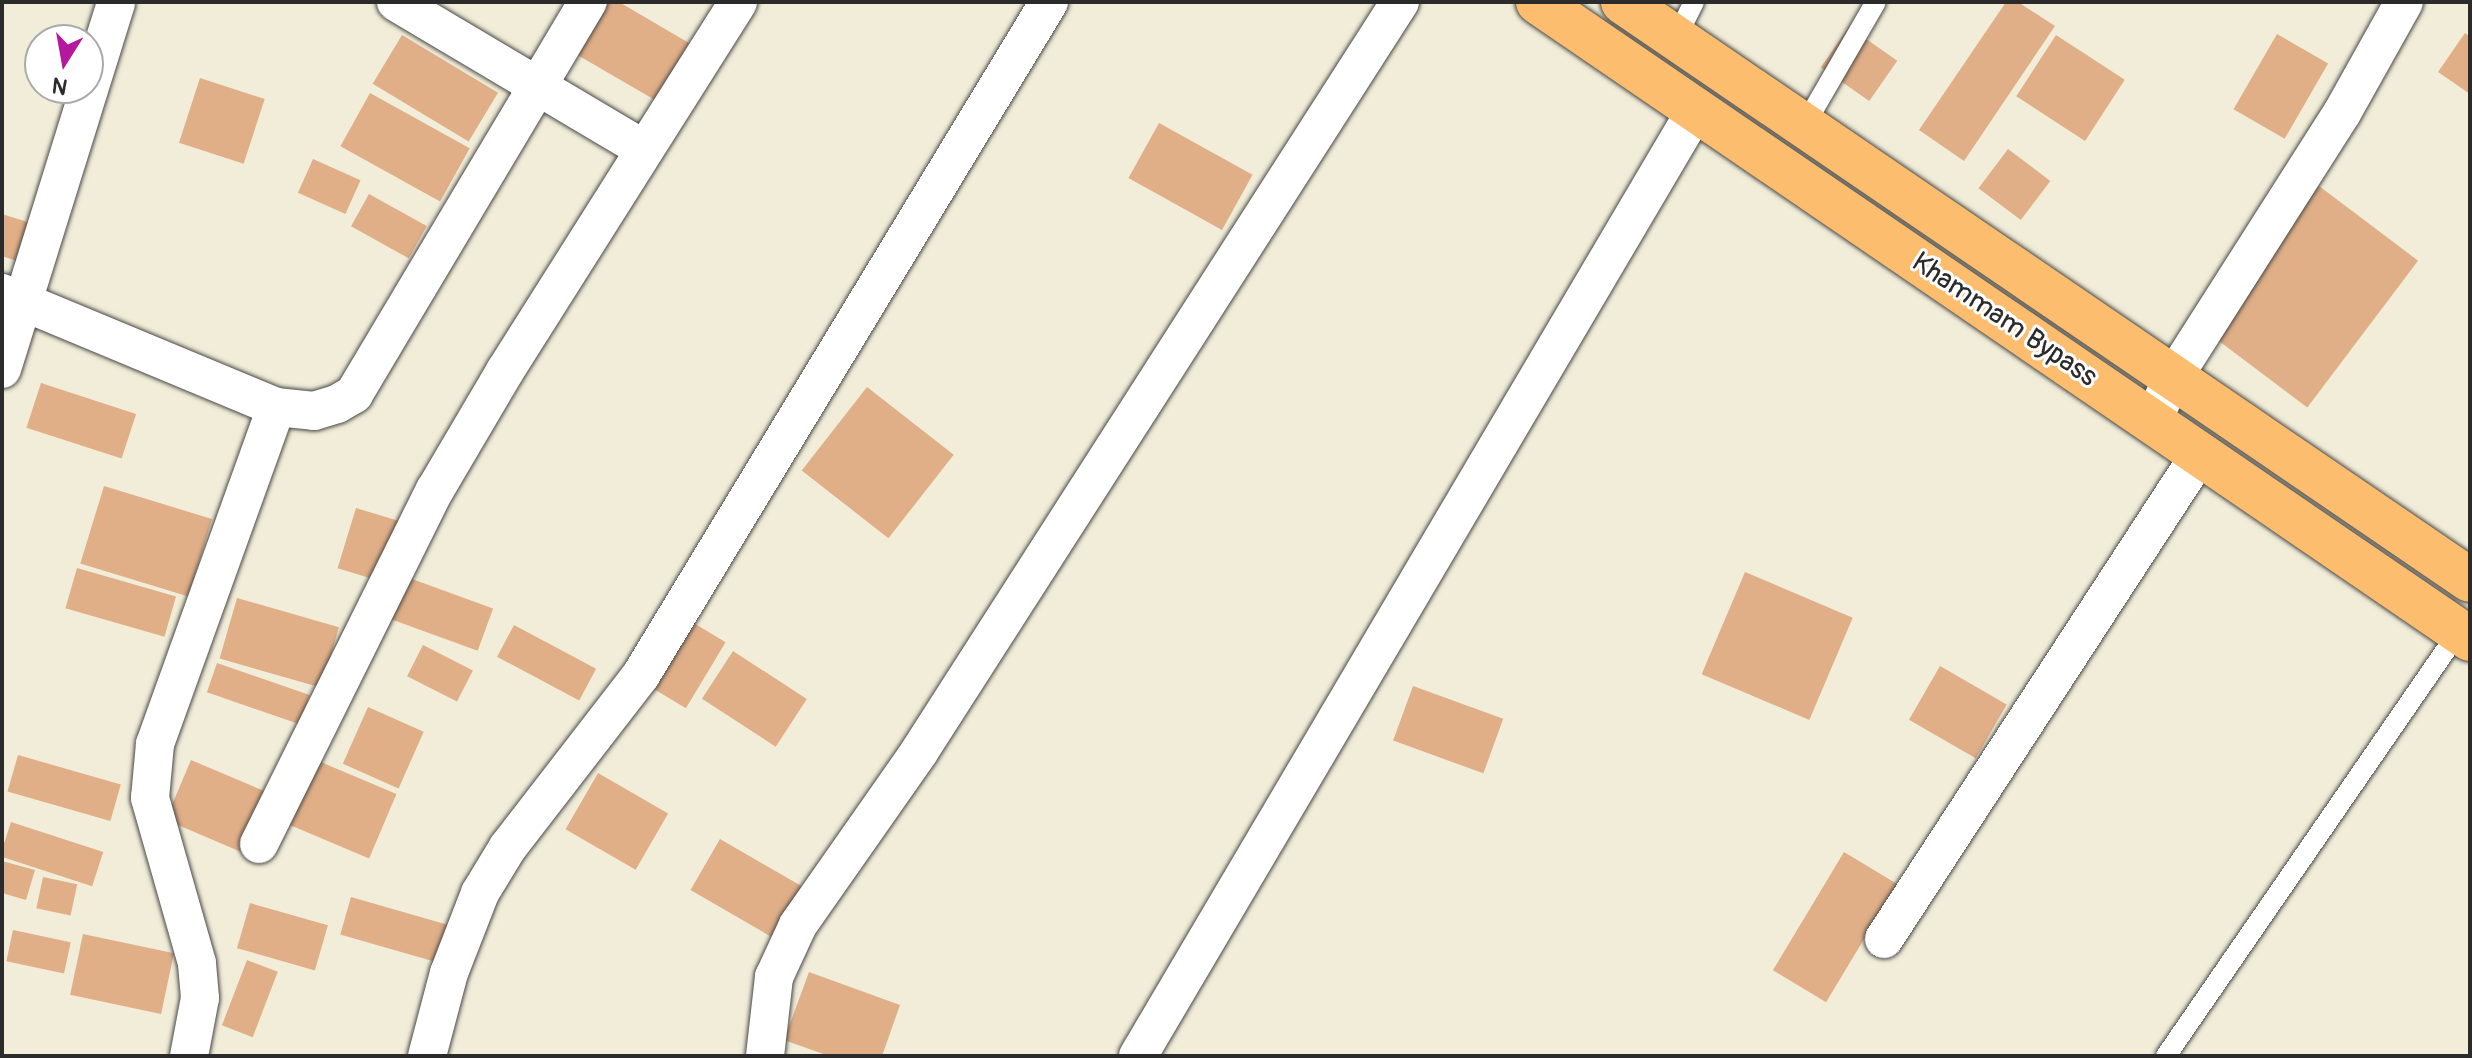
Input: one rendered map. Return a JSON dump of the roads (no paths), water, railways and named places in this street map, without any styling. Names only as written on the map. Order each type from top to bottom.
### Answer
[{"type":"highway","name":"Khammam Bypass","points":[[1538,2],[2465,635]]},
{"type":"highway","name":"Khammam Bypass","points":[[1623,2],[1685,20],[1804,126],[2470,580]]},
{"type":"street","points":[[2,369],[12,297],[116,2]]},
{"type":"street","points":[[396,2],[644,149]]},
{"type":"street","points":[[12,297],[276,407],[314,411],[354,394],[536,83],[588,2]]},
{"type":"street","points":[[259,844],[435,490],[738,2]]},
{"type":"street","points":[[427,1056],[449,973],[480,893],[508,847],[641,675],[1049,2]]},
{"type":"street","points":[[765,1056],[774,977],[798,925],[919,752],[1400,2]]},
{"type":"street","points":[[2152,421],[2173,378],[2342,113],[2404,2]]},
{"type":"street","points":[[1138,1056],[1696,110]]},
{"type":"street","points":[[189,1056],[200,998],[197,963],[150,798],[155,744],[276,407]]},
{"type":"street","points":[[1884,939],[2200,454]]},
{"type":"lane","points":[[1804,126],[1876,2]]},
{"type":"lane","points":[[2166,1056],[2465,635]]}]
